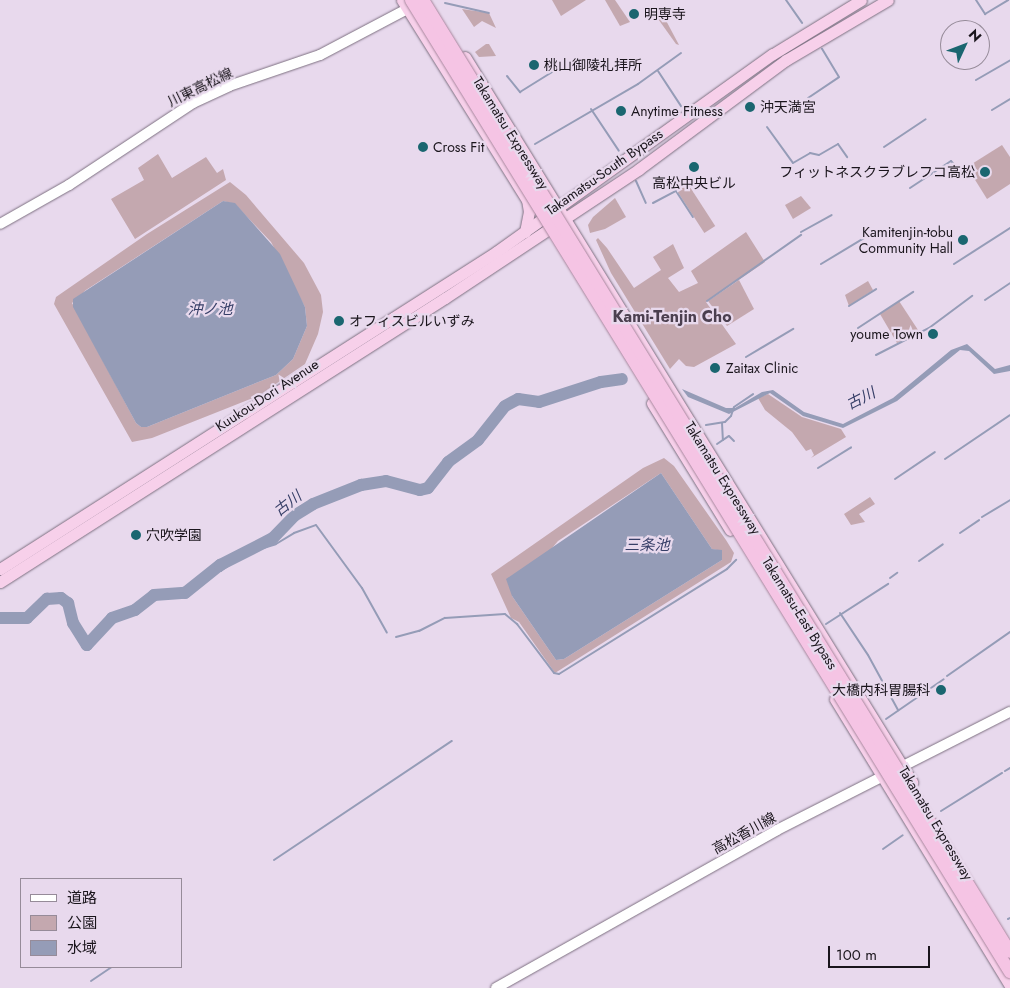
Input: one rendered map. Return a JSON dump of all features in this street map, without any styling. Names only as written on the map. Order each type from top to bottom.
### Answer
[{"type":"highway","name":"Takamatsu Expressway","points":[[424,0],[1010,952]]},
{"type":"highway","points":[[429,0],[436,19],[502,127]]},
{"type":"highway","name":"Takamatsu-South Bypass","points":[[429,0],[560,207]]},
{"type":"highway","name":"Takamatsu-South Bypass","points":[[544,226],[560,207],[577,194],[765,59],[861,0]]},
{"type":"highway","name":"Takamatsu-South Bypass","points":[[544,226],[566,218],[616,184],[786,60],[888,0]]},
{"type":"highway","points":[[407,3],[425,26],[491,134]]},
{"type":"highway","name":"Takamatsu-South Bypass","points":[[407,3],[544,226]]},
{"type":"highway","name":"Takamatsu Expressway","points":[[407,3],[1010,972]]},
{"type":"highway","points":[[574,229],[575,220],[616,184]]},
{"type":"highway","points":[[547,186],[562,196],[577,194]]},
{"type":"highway","points":[[526,232],[529,212],[527,199]]},
{"type":"highway","name":"Takamatsu-East Bypass","points":[[560,207],[1010,941]]},
{"type":"highway","name":"Takamatsu-East Bypass","points":[[544,226],[1010,986]]},
{"type":"highway","name":"Kuukou-Dori Avenue","points":[[0,569],[324,365],[526,232],[544,226]]},
{"type":"highway","name":"Kuukou-Dori Avenue","points":[[0,582],[544,226]]},
{"type":"highway","points":[[622,320],[715,471],[730,486]]},
{"type":"highway","points":[[611,327],[704,478],[709,497]]},
{"type":"main road","name":"川東高松線","points":[[0,224],[35,206],[211,94],[304,62],[407,3],[424,0]]},
{"type":"main road","name":"高松香川線","points":[[496,988],[777,830],[1010,712]]},
{"type":"green space","points":[[552,0],[586,0],[561,16]]},
{"type":"green space","points":[[605,0],[615,0],[630,22],[620,26]]},
{"type":"green space","points":[[462,9],[489,13],[496,28],[482,21],[474,27]]},
{"type":"green space","points":[[658,11],[662,13],[679,45],[676,44],[656,16]]},
{"type":"green space","points":[[489,44],[496,56],[479,57],[475,52]]},
{"type":"green space","points":[[1002,145],[1010,157],[1010,184],[987,199],[967,167]]},
{"type":"green space","points":[[158,154],[172,178],[206,157],[217,173],[223,169],[226,180],[135,239],[111,199],[144,180],[138,168]]},
{"type":"green space","points":[[230,182],[246,195],[304,263],[321,295],[323,312],[318,334],[305,364],[258,396],[152,438],[132,442],[54,304],[56,297],[147,234]],"holes":[[[223,201],[235,204],[271,242],[305,307],[307,326],[293,359],[276,375],[147,427],[141,427],[136,423],[72,303],[86,290]]]},
{"type":"green space","points":[[688,184],[715,226],[704,233],[677,191]]},
{"type":"green space","points":[[801,196],[811,208],[793,219],[785,205]]},
{"type":"green space","points":[[615,198],[626,217],[605,229],[590,233],[588,225],[593,217]]},
{"type":"green space","points":[[746,232],[765,262],[706,302],[736,344],[694,367],[686,366],[679,359],[670,369],[611,273],[596,240],[598,238],[607,248],[634,288],[661,270],[653,257],[673,244],[684,268],[668,278],[679,292],[698,283],[691,271]]},
{"type":"green space","points":[[739,280],[754,309],[727,326],[708,301]]},
{"type":"green space","points":[[868,281],[873,290],[849,306],[845,295]]},
{"type":"green space","points":[[899,301],[920,333],[897,343],[880,314]]},
{"type":"green space","points":[[768,394],[802,417],[841,429],[846,437],[811,458],[814,455],[811,449],[806,451],[792,432],[765,410],[758,398]]},
{"type":"green space","points":[[664,458],[674,466],[734,553],[731,562],[555,673],[519,622],[511,618],[491,574],[643,468]],"holes":[[[661,473],[712,549],[722,551],[722,560],[564,659],[556,660],[512,596],[558,541]]]},
{"type":"green space","points":[[870,497],[875,504],[859,514],[865,522],[851,525],[844,514]]},
{"type":"water","name":"沖ノ池","points":[[223,201],[235,203],[280,254],[305,307],[307,326],[293,359],[276,375],[147,427],[141,427],[136,423],[73,307],[73,299]]},
{"type":"water","points":[[967,344],[995,369],[1010,365],[1010,371],[994,374],[969,351],[960,350],[897,401],[843,428],[803,416],[770,393],[729,414],[688,397],[682,389],[726,408],[735,408],[762,392],[773,390],[804,412],[843,424],[893,398],[951,350]]},
{"type":"water","name":"三条池","points":[[661,473],[712,549],[722,550],[722,560],[564,659],[556,660],[512,596],[506,579]]},
{"type":"waterway","points":[[786,0],[802,23]]},
{"type":"waterway","points":[[976,0],[985,14],[1008,0]]},
{"type":"waterway","points":[[445,3],[489,13]]},
{"type":"waterway","points":[[808,98],[839,77],[822,49]]},
{"type":"waterway","points":[[535,144],[638,84],[681,53]]},
{"type":"waterway","points":[[976,80],[1010,60]]},
{"type":"waterway","points":[[507,76],[520,92],[565,64]]},
{"type":"waterway","points":[[658,71],[681,106]]},
{"type":"waterway","points":[[992,110],[1010,99]]},
{"type":"waterway","points":[[591,109],[619,151]]},
{"type":"waterway","points":[[884,147],[926,119]]},
{"type":"waterway","points":[[767,127],[793,163],[810,153],[819,155],[838,144],[847,157]]},
{"type":"waterway","points":[[910,188],[951,161],[958,169]]},
{"type":"waterway","points":[[636,181],[646,203]]},
{"type":"waterway","points":[[653,203],[676,191],[693,217]]},
{"type":"waterway","points":[[801,232],[832,215]]},
{"type":"waterway","points":[[954,264],[1010,228]]},
{"type":"waterway","points":[[707,301],[801,235]]},
{"type":"waterway","points":[[821,264],[866,237]]},
{"type":"waterway","points":[[985,300],[1010,283]]},
{"type":"waterway","points":[[849,306],[876,289]]},
{"type":"waterway","points":[[858,328],[913,292]]},
{"type":"waterway","points":[[876,355],[929,328],[972,296]]},
{"type":"waterway","points":[[746,357],[793,329]]},
{"type":"waterway","name":"古川","points":[[0,618],[27,618],[47,599],[61,598],[68,603],[73,623],[87,645],[112,618],[135,610],[154,595],[185,593],[220,565],[273,538],[294,516],[313,504],[361,485],[386,481],[420,490],[428,488],[448,462],[478,440],[505,406],[518,399],[539,402],[601,382],[622,379]]},
{"type":"waterway","name":"古川","points":[[706,425],[725,422],[731,416],[734,407],[753,394]]},
{"type":"waterway","points":[[945,459],[1010,415]]},
{"type":"waterway","points":[[722,423],[723,440]]},
{"type":"waterway","points":[[717,444],[729,436],[734,441]]},
{"type":"waterway","points":[[818,468],[851,447]]},
{"type":"waterway","points":[[895,479],[935,452]]},
{"type":"waterway","points":[[982,517],[1010,500]]},
{"type":"waterway","points":[[960,533],[979,520]]},
{"type":"waterway","points":[[214,569],[221,571],[247,553],[276,544],[294,533],[316,525],[362,588],[387,633]]},
{"type":"waterway","points":[[919,561],[943,544]]},
{"type":"waterway","points":[[396,637],[419,631],[445,618],[505,614],[517,624],[554,673],[559,674],[727,569],[736,560]]},
{"type":"waterway","points":[[890,578],[897,573]]},
{"type":"waterway","points":[[826,624],[888,584]]},
{"type":"waterway","points":[[840,613],[868,655],[898,710]]},
{"type":"waterway","points":[[947,676],[1010,632]]},
{"type":"waterway","points":[[886,719],[944,679]]},
{"type":"waterway","points":[[274,860],[452,741]]},
{"type":"waterway","points":[[1005,771],[1010,768]]},
{"type":"waterway","points":[[941,811],[1002,773]]},
{"type":"waterway","points":[[883,849],[903,835]]},
{"type":"waterway","points":[[91,981],[110,968]]},
{"type":"place","name":"明専寺","points":[[634,14]]},
{"type":"place","name":"桃山御陵礼拝所","points":[[534,65]]},
{"type":"place","name":"沖天満宮","points":[[750,107]]},
{"type":"place","name":"Anytime Fitness","points":[[621,111]]},
{"type":"place","name":"Cross Fit","points":[[423,147]]},
{"type":"place","name":"高松中央ビル","points":[[694,167]]},
{"type":"place","name":"フィットネスクラブレフコ高松","points":[[985,172]]},
{"type":"place","name":"Kamitenjin-tobu Community Hall","points":[[963,240]]},
{"type":"place","name":"オフィスビルいずみ","points":[[339,321]]},
{"type":"place","name":"youme Town","points":[[933,334]]},
{"type":"place","name":"Zaitax Clinic","points":[[715,368]]},
{"type":"place","name":"穴吹学園","points":[[136,535]]},
{"type":"place","name":"大橋内科胃腸科","points":[[941,690]]},
{"type":"district","name":"Kami-Tenjin Cho","points":[[672,317]]}]
